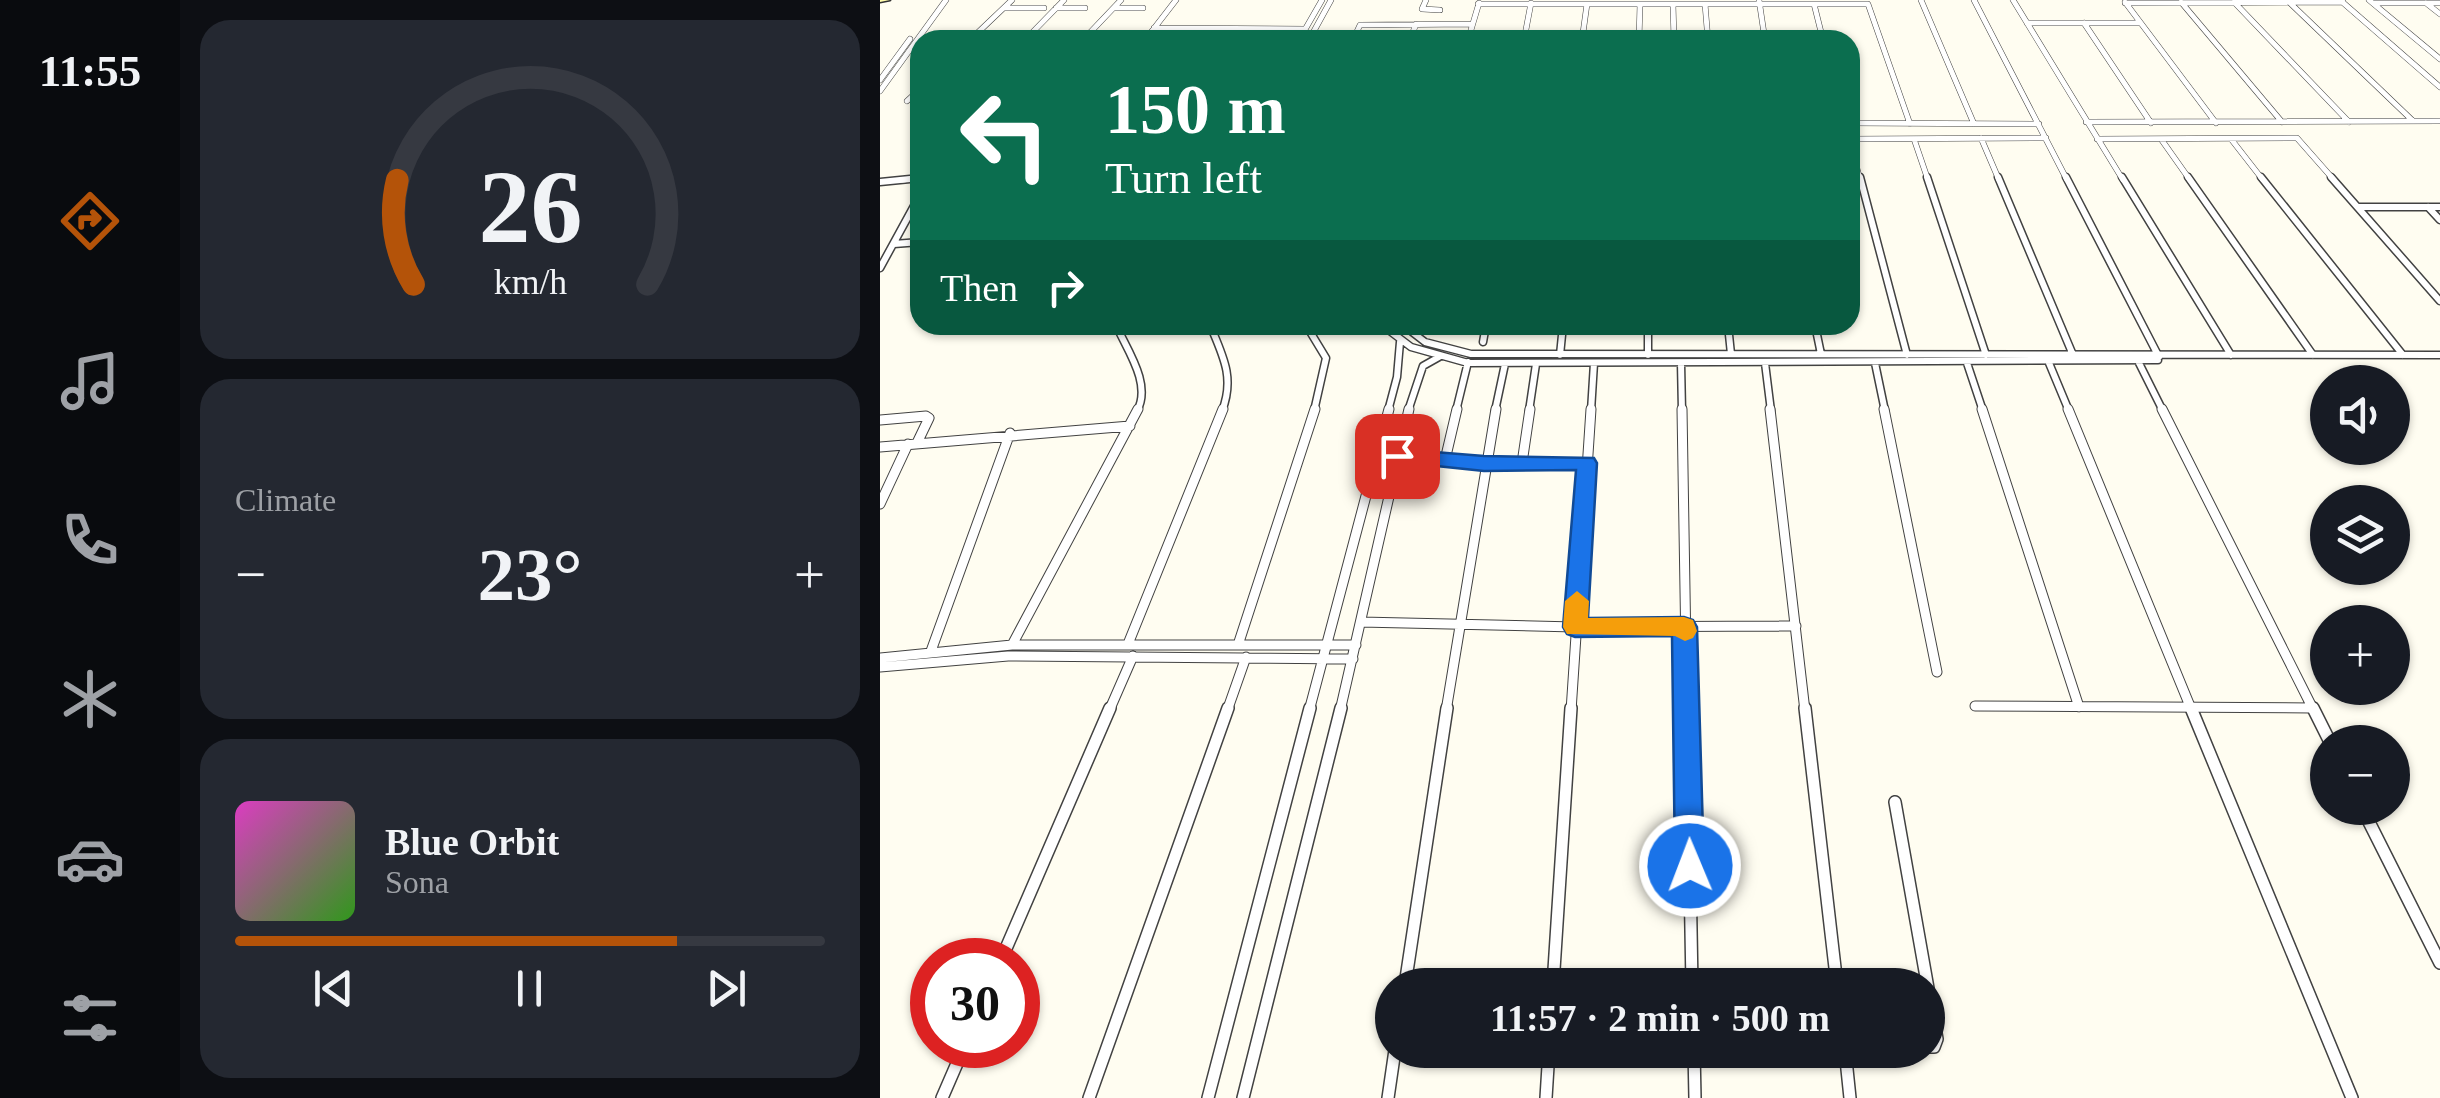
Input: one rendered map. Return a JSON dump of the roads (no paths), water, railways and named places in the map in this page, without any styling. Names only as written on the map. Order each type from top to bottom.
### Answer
[{"type":"street","points":[[919,30],[942,0]]},
{"type":"street","points":[[922,30],[942,0]]},
{"type":"street","points":[[981,30],[1012,0]]},
{"type":"street","points":[[1035,30],[1064,0]]},
{"type":"street","points":[[1093,30],[1122,0]]},
{"type":"street","points":[[1154,28],[1176,0]]},
{"type":"street","points":[[1154,28],[1305,29],[1322,0]]},
{"type":"street","points":[[1314,30],[1331,0]]},
{"type":"street","points":[[1426,0],[1422,9],[1440,10]]},
{"type":"street","points":[[1922,0],[1974,124]]},
{"type":"street","points":[[1974,0],[2159,357]]},
{"type":"street","points":[[2013,0],[2231,355]]},
{"type":"street","points":[[2124,1],[2342,1],[2440,87]]},
{"type":"street","points":[[2124,1],[2216,123]]},
{"type":"street","points":[[1470,30],[1479,2],[1868,4],[1910,124]]},
{"type":"street","points":[[1526,30],[1531,2]]},
{"type":"street","points":[[1759,2],[1764,30]]},
{"type":"street","points":[[2181,2],[2282,122]]},
{"type":"street","points":[[2234,2],[2349,122]]},
{"type":"street","points":[[2289,2],[2414,121]]},
{"type":"street","points":[[2370,2],[2440,3]]},
{"type":"street","points":[[2370,2],[2440,59]]},
{"type":"street","points":[[2426,3],[2440,14]]},
{"type":"street","points":[[1583,30],[1587,4]]},
{"type":"street","points":[[1639,30],[1640,4]]},
{"type":"street","points":[[1673,4],[1674,30]]},
{"type":"street","points":[[1705,4],[1707,30]]},
{"type":"street","points":[[1814,4],[1820,30]]},
{"type":"street","points":[[1004,8],[1044,8]]},
{"type":"street","points":[[1056,8],[1085,8]]},
{"type":"street","points":[[1114,8],[1144,8]]},
{"type":"street","points":[[2027,23],[2140,23]]},
{"type":"street","points":[[2084,23],[2150,123]]},
{"type":"street","points":[[1414,30],[1416,24]]},
{"type":"street","points":[[1358,30],[1360,25],[1472,24]]},
{"type":"street","points":[[880,80],[910,41]]},
{"type":"street","points":[[880,91],[910,47]]},
{"type":"street","points":[[907,101],[910,98]]},
{"type":"street","points":[[2086,122],[2440,122]]},
{"type":"street","points":[[1860,123],[2039,124]]},
{"type":"street","points":[[1981,138],[2072,354]]},
{"type":"street","points":[[1860,140],[2046,138]]},
{"type":"street","points":[[2161,138],[2313,355]]},
{"type":"street","points":[[2231,138],[2403,355]]},
{"type":"street","points":[[2096,139],[2297,138],[2440,300]]},
{"type":"street","points":[[1914,139],[1986,354]]},
{"type":"street","points":[[880,182],[910,179]]},
{"type":"street","points":[[1860,179],[1908,355]]},
{"type":"street","points":[[2357,207],[2440,208]]},
{"type":"street","points":[[2428,208],[2440,220]]},
{"type":"street","points":[[880,268],[910,214]]},
{"type":"street","points":[[894,244],[910,243]]},
{"type":"street","points":[[1012,645],[1142,402],[1141,380],[1121,335]]},
{"type":"street","points":[[1011,938],[1131,650],[1228,395],[1229,369],[1214,335]]},
{"type":"street","points":[[1089,1098],[1242,651],[1324,380],[1326,358],[1312,335]]},
{"type":"street","points":[[1393,335],[1400,342],[1438,357],[1469,358],[1648,354],[2440,355]]},
{"type":"street","points":[[1410,335],[1469,358],[1505,364],[2139,363],[2159,357]]},
{"type":"street","points":[[1483,342],[1484,335]]},
{"type":"street","points":[[1560,355],[1563,335]]},
{"type":"street","points":[[1648,335],[1648,354]]},
{"type":"street","points":[[1729,335],[1731,354]]},
{"type":"street","points":[[1818,335],[1821,354]]},
{"type":"street","points":[[1208,1098],[1328,652],[1397,377],[1400,342]]},
{"type":"street","points":[[1242,1098],[1354,652],[1415,381],[1423,366],[1438,357]]},
{"type":"street","points":[[1444,460],[1469,358]]},
{"type":"street","points":[[1554,968],[1594,363]]},
{"type":"street","points":[[1681,363],[1692,968]]},
{"type":"street","points":[[1764,363],[1835,968]]},
{"type":"street","points":[[2049,363],[2352,1098]]},
{"type":"street","points":[[2139,363],[2321,725]]},
{"type":"street","points":[[1408,968],[1484,464],[1505,364]]},
{"type":"street","points":[[1522,463],[1536,364]]},
{"type":"street","points":[[1875,364],[1937,672]]},
{"type":"street","points":[[1968,364],[2079,707]]},
{"type":"street","points":[[880,420],[928,418],[880,504]]},
{"type":"street","points":[[880,447],[1130,426]]},
{"type":"street","points":[[931,652],[1010,434]]},
{"type":"street","points":[[1397,456],[1484,464],[1587,463]]},
{"type":"street","points":[[1361,622],[1459,626],[1796,626]]},
{"type":"street","points":[[880,668],[1012,645],[1131,650]]},
{"type":"street","points":[[880,658],[931,652],[1354,652]]},
{"type":"street","points":[[1975,706],[2312,708]]},
{"type":"street","points":[[1895,802],[1924,968]]},
{"type":"street","points":[[2371,825],[2440,963]]},
{"type":"street","points":[[942,1098],[955,1068]]},
{"type":"street","points":[[1388,1098],[1392,1068]]},
{"type":"street","points":[[1546,1098],[1548,1068]]},
{"type":"street","points":[[1694,1068],[1695,1098]]},
{"type":"street","points":[[1847,1068],[1850,1098]]}]
